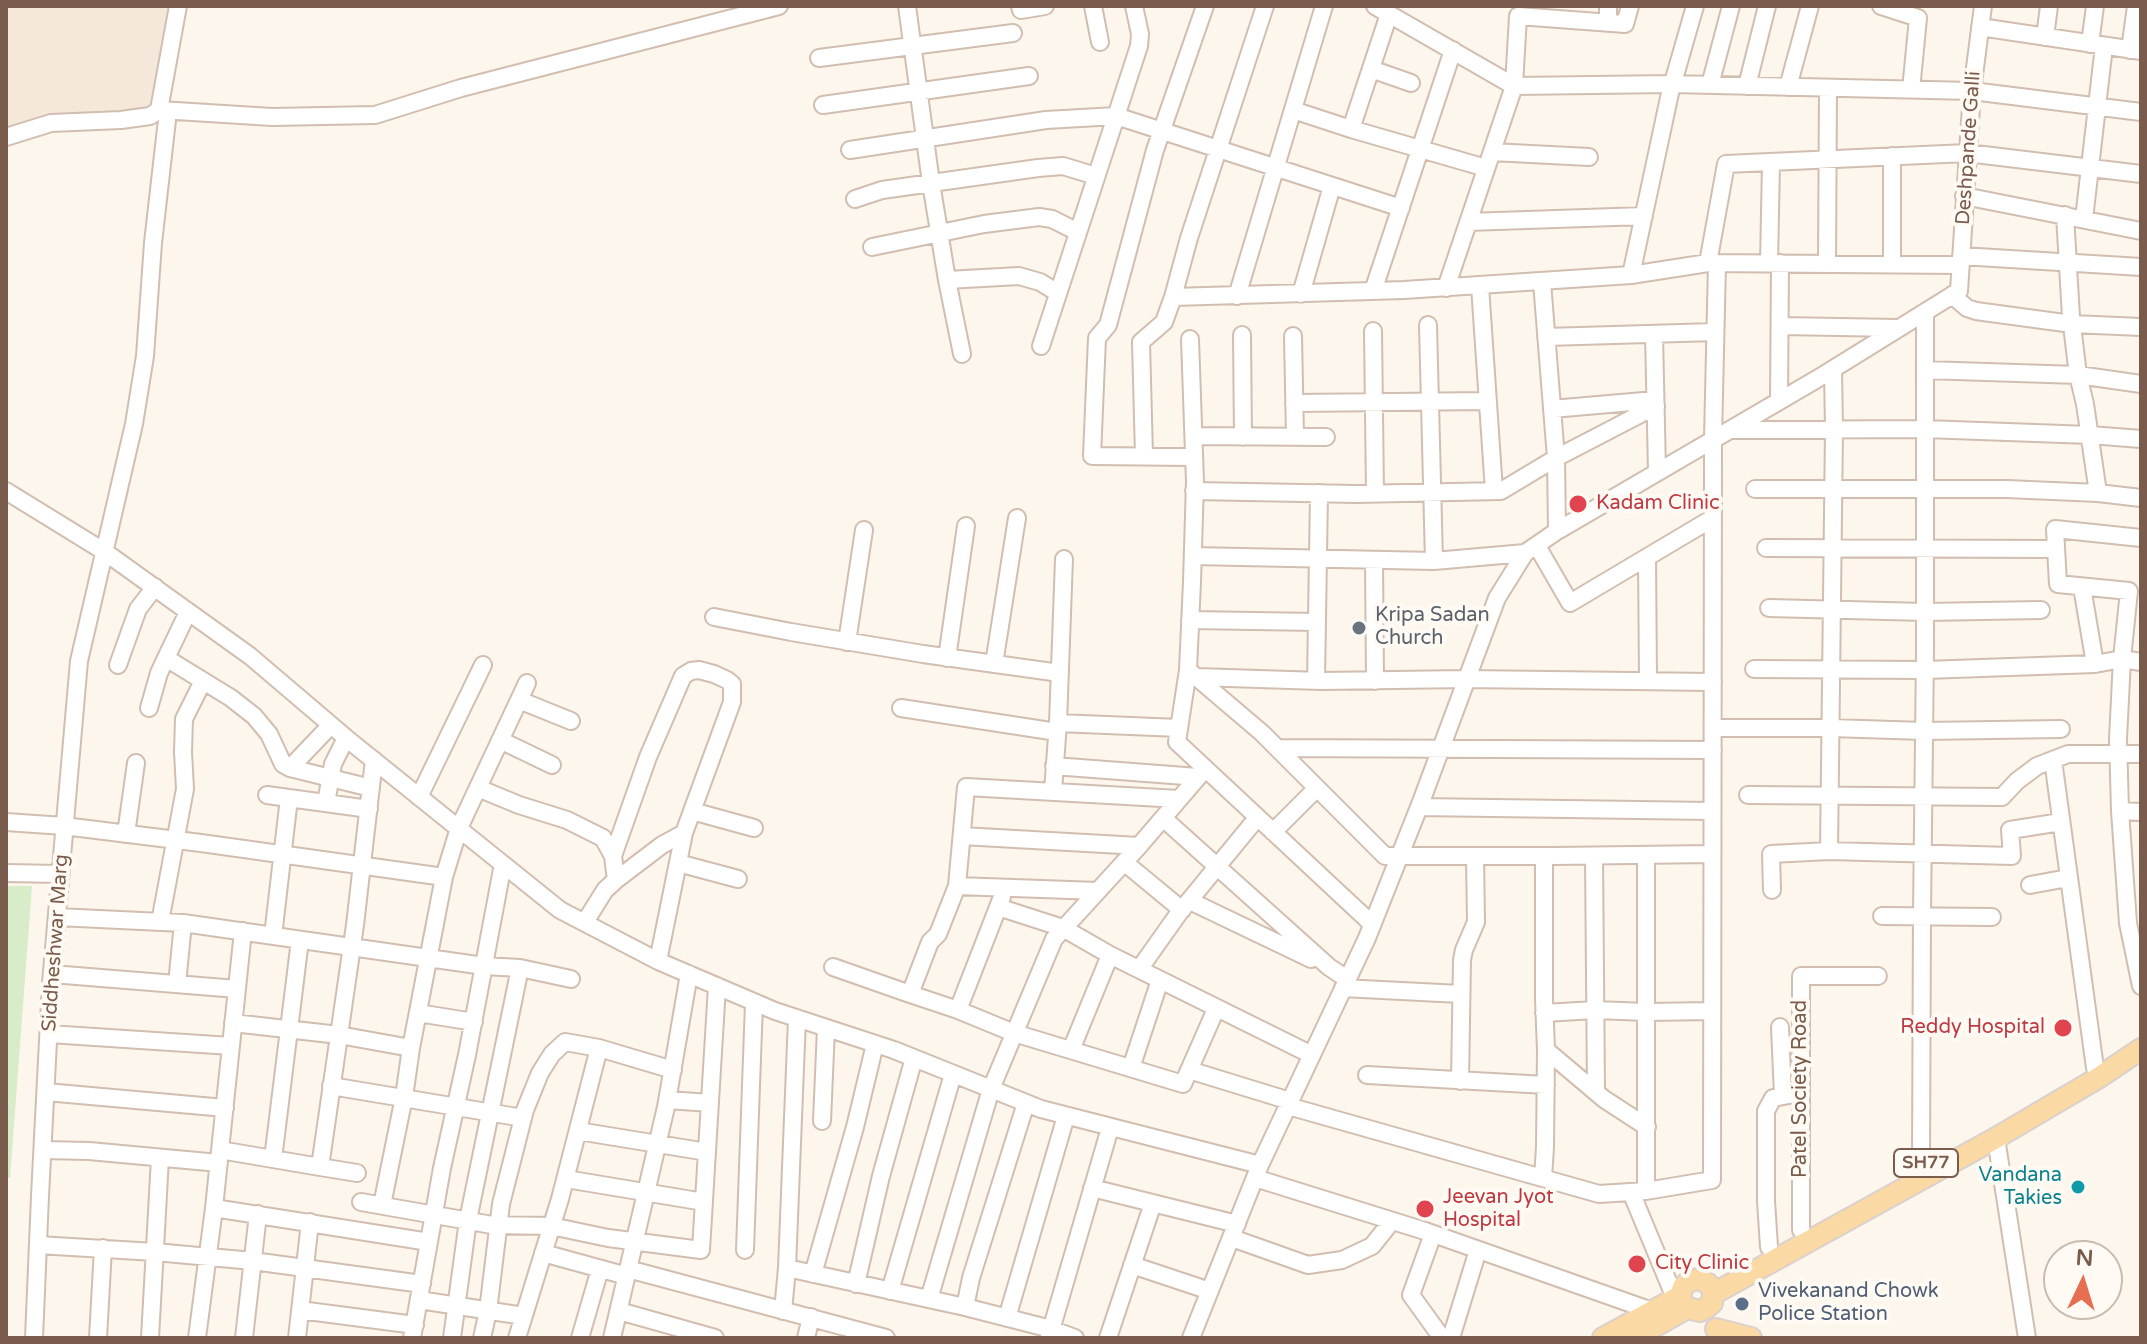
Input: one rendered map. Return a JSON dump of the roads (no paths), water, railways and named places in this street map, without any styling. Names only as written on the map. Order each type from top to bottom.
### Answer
[{"type":"main road","name":"SH77","points":[[1634,1338],[1769,1247],[2095,1068],[2141,1037]]},
{"type":"main road","name":"SH77","points":[[1603,1338],[1652,1311],[1695,1298],[1996,1138],[2141,1049]]},
{"type":"main road","points":[[1695,1298],[1718,1333],[1751,1338]]},
{"type":"street","name":"Siddheshwar Marg","points":[[34,1338],[52,974],[79,661],[134,424],[145,356],[164,111],[178,6]]},
{"type":"street","points":[[6,137],[51,123],[121,120],[164,111],[272,117],[375,115],[461,88],[779,6]]},
{"type":"street","points":[[907,6],[939,234],[962,354]]},
{"type":"street","points":[[1020,6],[1021,10],[1045,6]]},
{"type":"street","points":[[1093,6],[1100,42]]},
{"type":"street","points":[[1041,346],[1139,46],[1140,34],[1134,6]]},
{"type":"street","points":[[1194,457],[1092,456],[1097,338],[1108,325],[1155,150],[1205,6]]},
{"type":"street","points":[[1144,456],[1141,342],[1164,322],[1265,6]]},
{"type":"street","points":[[1237,296],[1324,6]]},
{"type":"street","points":[[1446,288],[1514,86],[1518,16],[1608,14],[1625,24],[1630,6]]},
{"type":"street","points":[[1631,275],[1672,84],[1695,6]]},
{"type":"street","points":[[1710,85],[1731,6]]},
{"type":"street","points":[[1747,86],[1767,6]]},
{"type":"street","points":[[1788,87],[1810,6]]},
{"type":"street","points":[[1881,6],[1918,18],[1911,90]]},
{"type":"street","name":"Deshpande Galli","points":[[1955,293],[1972,91],[1983,6]]},
{"type":"street","points":[[2045,37],[2049,6]]},
{"type":"street","points":[[2084,219],[2096,106],[2095,6]]},
{"type":"street","points":[[1980,27],[2136,50],[2136,6]]},
{"type":"street","points":[[1351,129],[1371,69],[1382,10],[1514,86],[1672,84],[1972,91],[2141,112]]},
{"type":"street","points":[[819,58],[1013,33]]},
{"type":"street","points":[[1373,291],[1453,50]]},
{"type":"street","points":[[1371,69],[1411,83]]},
{"type":"street","points":[[823,105],[1029,76]]},
{"type":"street","points":[[1827,264],[1828,88]]},
{"type":"street","points":[[1293,110],[1420,149],[1489,160],[1589,157]]},
{"type":"street","points":[[850,150],[1046,120],[1116,116],[1401,208]]},
{"type":"street","points":[[1189,1070],[1289,1103],[1599,1194],[1639,1192],[1712,1180],[1715,332],[1712,263],[1726,164],[1967,153],[2141,174]]},
{"type":"street","points":[[1892,156],[1892,264]]},
{"type":"street","points":[[1771,163],[1780,326],[1779,401]]},
{"type":"street","points":[[855,199],[882,190],[1063,166],[1096,176]]},
{"type":"street","points":[[1301,294],[1332,186]]},
{"type":"street","points":[[1964,196],[2141,231]]},
{"type":"street","points":[[2065,215],[2078,375],[2098,493]]},
{"type":"street","points":[[1468,222],[1644,216]]},
{"type":"street","points":[[872,247],[984,224],[1039,217],[1052,219],[1078,232]]},
{"type":"street","points":[[1173,297],[1480,286],[1631,275],[1712,263],[1892,264],[1960,260],[2141,267]]},
{"type":"street","points":[[947,280],[1019,276],[1040,282],[1058,293]]},
{"type":"street","points":[[1542,282],[1556,458],[1557,531]]},
{"type":"street","points":[[1480,286],[1494,491]]},
{"type":"street","points":[[1191,1338],[1258,1172],[1372,924],[1497,598],[1531,549],[1955,293],[1967,308],[1976,311],[2072,324],[2141,327]]},
{"type":"street","points":[[1921,1165],[1925,312]]},
{"type":"street","points":[[1428,325],[1434,561]]},
{"type":"street","points":[[1780,326],[1900,328]]},
{"type":"street","points":[[1373,331],[1375,494]]},
{"type":"street","points":[[1546,337],[1715,332]]},
{"type":"street","points":[[1654,334],[1657,472]]},
{"type":"street","points":[[1242,335],[1243,437]]},
{"type":"street","points":[[1293,336],[1295,437]]},
{"type":"street","points":[[1190,339],[1194,436],[1190,620],[1192,673],[1177,742],[1202,773],[1273,832],[1372,924]]},
{"type":"street","points":[[1829,851],[1833,369]]},
{"type":"street","points":[[1925,370],[2078,375],[2141,384]]},
{"type":"street","points":[[1294,403],[1488,401]]},
{"type":"street","points":[[1552,409],[1656,403]]},
{"type":"street","points":[[1194,491],[1375,494],[1501,491],[1656,403]]},
{"type":"street","points":[[1729,430],[1925,429],[2141,439]]},
{"type":"street","points":[[1194,436],[1326,437]]},
{"type":"street","points":[[1755,489],[2007,489],[2141,498]]},
{"type":"street","points":[[6,491],[105,552],[250,656],[346,738],[560,910],[658,961],[754,1003],[914,1058],[1026,1103],[1258,1172],[1652,1311]]},
{"type":"street","points":[[1316,681],[1319,493]]},
{"type":"street","points":[[994,664],[1017,518]]},
{"type":"street","points":[[1531,549],[1570,603],[1713,518]]},
{"type":"street","points":[[947,658],[966,526]]},
{"type":"street","points":[[2141,538],[2055,529],[2058,584],[2129,591],[2122,659],[2120,811],[2134,905],[2128,923],[2141,986]]},
{"type":"street","points":[[847,642],[864,530]]},
{"type":"street","points":[[1766,548],[2056,549]]},
{"type":"street","points":[[1193,556],[1434,561],[1531,549]]},
{"type":"street","points":[[1647,557],[1648,680]]},
{"type":"street","points":[[1053,791],[1064,559]]},
{"type":"street","points":[[1374,560],[1375,681]]},
{"type":"street","points":[[118,665],[138,609],[155,587]]},
{"type":"street","points":[[2082,587],[2095,664]]},
{"type":"street","points":[[1769,608],[1925,612],[2041,610]]},
{"type":"street","points":[[149,708],[159,673],[188,612]]},
{"type":"street","points":[[714,617],[847,642],[1060,673]]},
{"type":"street","points":[[1190,620],[1317,622]]},
{"type":"street","points":[[166,658],[231,698],[263,725],[283,764],[371,788]]},
{"type":"street","points":[[1754,669],[1925,670],[2095,664],[2122,659],[2141,662]]},
{"type":"street","points":[[419,797],[483,665]]},
{"type":"street","points":[[613,856],[648,757],[683,676],[699,670],[727,680],[732,684],[733,696],[684,833],[658,961]]},
{"type":"street","points":[[1192,673],[1316,681],[1713,682]]},
{"type":"street","points":[[1192,673],[1277,748],[1385,856],[1712,854]]},
{"type":"street","points":[[160,922],[185,789],[184,719],[203,681]]},
{"type":"street","points":[[382,1205],[444,877],[459,828],[527,683]]},
{"type":"street","points":[[519,700],[571,721]]},
{"type":"street","points":[[901,708],[1057,727],[1179,728]]},
{"type":"street","points":[[290,768],[331,725]]},
{"type":"street","points":[[1713,728],[2061,729]]},
{"type":"street","points":[[326,803],[333,764],[346,738]]},
{"type":"street","points":[[500,740],[552,765]]},
{"type":"street","points":[[1277,748],[1713,750]]},
{"type":"street","points":[[1748,795],[2002,797],[2037,766],[2068,754],[2141,754]]},
{"type":"street","points":[[320,1167],[374,760]]},
{"type":"street","points":[[2053,760],[2095,1068]]},
{"type":"street","points":[[126,834],[136,763]]},
{"type":"street","points":[[1054,766],[1202,773]]},
{"type":"street","points":[[929,1299],[991,1089],[1054,939],[1202,773]]},
{"type":"street","points":[[910,994],[930,942],[938,934],[957,886],[966,787],[1179,799]]},
{"type":"street","points":[[478,788],[591,830],[603,838],[613,856],[616,880]]},
{"type":"street","points":[[1273,832],[1317,788]]},
{"type":"street","points":[[267,795],[369,809]]},
{"type":"street","points":[[273,936],[289,798]]},
{"type":"street","points":[[1419,807],[1712,811]]},
{"type":"street","points":[[692,811],[754,828]]},
{"type":"street","points":[[2120,811],[2141,812]]},
{"type":"street","points":[[1163,818],[1345,984],[1460,994]]},
{"type":"street","points":[[1140,968],[1186,905],[1257,818]]},
{"type":"street","points":[[6,822],[64,826],[444,877]]},
{"type":"street","points":[[1772,890],[1771,854],[1829,851],[2012,856],[2010,830],[2061,822]]},
{"type":"street","points":[[585,922],[605,890],[616,880],[662,845],[684,833]]},
{"type":"street","points":[[962,836],[1139,846]]},
{"type":"street","points":[[1646,855],[1647,1127],[1639,1192],[1695,1298]]},
{"type":"street","points":[[1543,1178],[1546,1085],[1544,856]]},
{"type":"street","points":[[1594,856],[1596,1091]]},
{"type":"street","points":[[1460,1081],[1460,994],[1464,950],[1476,922],[1475,857]]},
{"type":"street","points":[[1124,862],[1186,905],[1329,967]]},
{"type":"street","points":[[678,863],[738,879]]},
{"type":"street","points":[[300,1310],[413,1332],[503,864]]},
{"type":"street","points":[[6,873],[60,874]]},
{"type":"street","points":[[2030,885],[2068,878]]},
{"type":"street","points":[[957,886],[1098,891]]},
{"type":"street","points":[[958,1010],[1006,888]]},
{"type":"street","points":[[998,907],[1063,928],[1110,955],[1312,1055]]},
{"type":"street","points":[[1882,916],[1992,917]]},
{"type":"street","points":[[57,917],[183,923],[484,966],[520,968],[571,979]]},
{"type":"street","points":[[177,984],[183,923]]},
{"type":"street","points":[[197,1338],[243,931]]},
{"type":"street","points":[[273,1159],[300,940]]},
{"type":"street","points":[[1071,1050],[1110,955]]},
{"type":"street","points":[[833,967],[958,1010],[1014,1033],[1183,1084],[1216,1009]]},
{"type":"street","points":[[452,1338],[468,1220],[520,968]]},
{"type":"street","points":[[52,974],[237,989]]},
{"type":"street","points":[[612,1338],[668,1100],[689,974]]},
{"type":"street","name":"Patel Society Road","points":[[1801,1230],[1801,976],[1878,976]]},
{"type":"street","points":[[1131,1068],[1160,980]]},
{"type":"street","points":[[361,1202],[498,1225],[551,1226],[608,1238],[701,1250],[717,986]]},
{"type":"street","points":[[745,1250],[754,1003]]},
{"type":"street","points":[[1544,1013],[1712,1011]]},
{"type":"street","points":[[418,1013],[474,1022]]},
{"type":"street","points":[[783,1311],[797,1018]]},
{"type":"street","points":[[233,1023],[339,1035],[411,1048]]},
{"type":"street","points":[[1780,1027],[1783,1096]]},
{"type":"street","points":[[822,1121],[826,1028]]},
{"type":"street","points":[[49,1034],[231,1046]]},
{"type":"street","points":[[482,1338],[507,1173],[540,1073],[552,1054],[565,1042],[599,1048],[673,1070]]},
{"type":"street","points":[[813,1274],[875,1044]]},
{"type":"street","points":[[517,1338],[566,1179],[599,1048]]},
{"type":"street","points":[[1546,1050],[1647,1127]]},
{"type":"street","points":[[856,1284],[881,1176],[914,1058]]},
{"type":"street","points":[[890,1291],[953,1074]]},
{"type":"street","points":[[1367,1075],[1546,1085]]},
{"type":"street","points":[[331,1086],[523,1118]]},
{"type":"street","points":[[46,1092],[225,1108]]},
{"type":"street","points":[[1769,1247],[1766,1111],[1773,1098],[1800,1093]]},
{"type":"street","points":[[668,1100],[710,1103]]},
{"type":"street","points":[[965,1307],[971,1278],[1026,1103]]},
{"type":"street","points":[[1007,1318],[1066,1116]]},
{"type":"street","points":[[1050,1334],[1110,1128]]},
{"type":"street","points":[[578,1131],[707,1152]]},
{"type":"street","points":[[1996,1138],[2027,1338]]},
{"type":"street","points":[[43,1150],[160,1158],[273,1159],[357,1173]]},
{"type":"street","points":[[150,1338],[160,1158]]},
{"type":"street","points":[[566,1179],[704,1202]]},
{"type":"street","points":[[1092,1188],[1153,1203],[1234,1231],[1308,1265],[1342,1260],[1372,1246],[1392,1221]]},
{"type":"street","points":[[1108,1338],[1153,1203]]},
{"type":"street","points":[[214,1208],[429,1242]]},
{"type":"street","points":[[244,1338],[258,1214]]},
{"type":"street","points":[[297,1338],[310,1222]]},
{"type":"street","points":[[1433,1234],[1411,1295],[1442,1338]]},
{"type":"street","points":[[38,1245],[155,1252],[305,1268],[420,1292],[456,1306],[524,1316]]},
{"type":"street","points":[[98,1338],[103,1248]]},
{"type":"street","points":[[1451,1338],[1478,1250]]},
{"type":"street","points":[[543,1253],[811,1317],[876,1337]]},
{"type":"street","points":[[1132,1265],[1210,1291]]},
{"type":"street","points":[[787,1268],[965,1307],[1050,1334],[1075,1338]]},
{"type":"street","points":[[580,1338],[600,1269]]},
{"type":"street","points":[[619,1311],[715,1338]]},
{"type":"street","points":[[806,1338],[811,1317]]},
{"type":"place","name":"Kadam Clinic","points":[[1578,504]]},
{"type":"place","name":"Kripa Sadan Church","points":[[1359,628]]},
{"type":"place","name":"Reddy Hospital","points":[[2063,1028]]},
{"type":"place","name":"Vandana Takies","points":[[2078,1187]]},
{"type":"place","name":"Jeevan Jyot Hospital","points":[[1425,1209]]},
{"type":"place","name":"City Clinic","points":[[1637,1264]]},
{"type":"place","name":"Vivekanand Chowk Police Station","points":[[1742,1304]]}]
